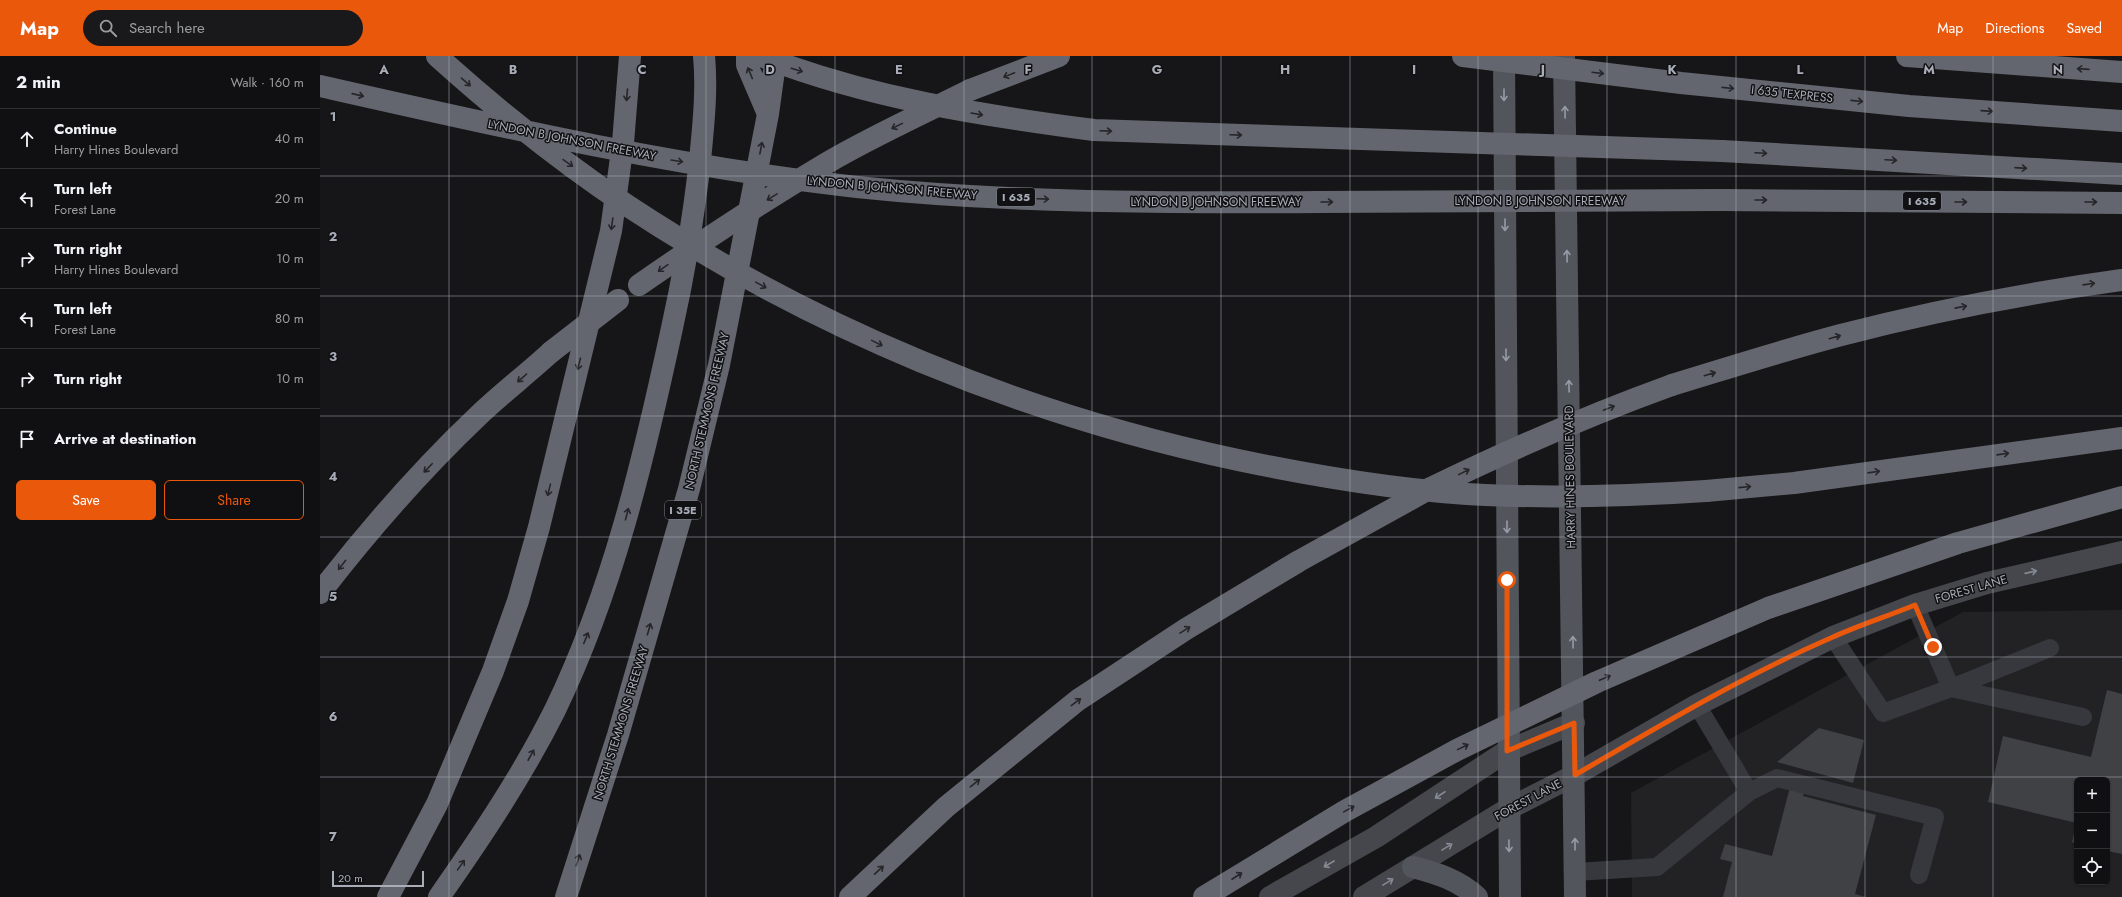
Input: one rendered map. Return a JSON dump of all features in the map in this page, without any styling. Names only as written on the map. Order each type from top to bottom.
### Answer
[{"type":"highway","points":[[437,56],[553,153],[628,206],[713,258],[789,300],[884,346],[1004,395],[1100,426],[1197,451],[1301,473],[1395,487],[1482,495],[1626,496],[1794,483],[2122,438]]},
{"type":"highway","points":[[388,897],[436,804],[488,685],[518,601],[540,527],[612,231],[623,143],[630,56]]},
{"type":"highway","points":[[439,897],[487,827],[538,742],[574,667],[610,572],[635,483],[666,360],[683,278],[696,203],[703,134],[705,111],[704,56]]},
{"type":"highway","points":[[747,56],[747,65],[768,114]]},
{"type":"highway","points":[[760,56],[790,68],[859,89],[922,104],[992,116],[1094,130],[1722,151],[2122,174]]},
{"type":"highway","name":"NORTH STEMMONS FREEWAY","points":[[566,897],[618,735],[689,489],[719,365],[768,114],[776,56]]},
{"type":"highway","points":[[320,593],[352,552],[416,480],[478,417],[551,352],[618,300],[716,232],[828,163],[889,130],[970,90],[1059,56]]},
{"type":"highway","name":"I 635 TEXPRESS","points":[[1462,56],[1682,84],[1909,106],[2122,121]]},
{"type":"highway","points":[[1907,56],[2122,72]]},
{"type":"highway","name":"LYNDON B JOHNSON FREEWAY","points":[[320,86],[493,125],[670,160],[766,175],[859,187],[1045,199],[1148,202],[1722,200],[2122,203]]},
{"type":"highway","points":[[850,897],[946,807],[1078,700],[1186,629],[1292,565],[1429,489],[1496,457],[1606,409],[1672,385],[1841,335],[1958,307],[2122,280]]},
{"type":"highway","points":[[1204,897],[1352,807],[1457,750],[1597,682],[1768,608],[1958,543],[2122,497]]},
{"type":"main road","points":[[1504,56],[1507,751],[1510,897]]},
{"type":"main road","name":"HARRY HINES BOULEVARD","points":[[1564,56],[1575,775],[1575,897]]},
{"type":"main road","name":"FOREST LANE","points":[[1364,897],[1508,809],[1575,775],[1697,705],[1834,637],[1915,605],[1987,583],[2122,552]]},
{"type":"main road","points":[[1270,897],[1376,837],[1507,751],[1574,723]]},
{"type":"main road","points":[[1413,867],[1439,874],[1468,888],[1477,897]]},
{"type":"lane","points":[[1915,605],[1951,688]]},
{"type":"lane","points":[[1834,637],[1883,713],[1951,688],[2050,648]]},
{"type":"lane","points":[[1951,688],[2083,717]]},
{"type":"lane","points":[[1697,705],[1749,792]]},
{"type":"lane","points":[[1574,872],[1658,867],[1749,792],[1777,778],[1935,817],[1919,875]]},
{"type":"shaded area","points":[[2122,610],[2122,897],[1632,897],[1631,793],[1963,612]]},
{"type":"building","points":[[2107,690],[2122,694],[2122,854],[2110,852],[2110,777],[2074,777],[2074,822],[1988,802],[2003,736],[2091,757]]},
{"type":"building","points":[[1819,728],[1864,740],[1853,783],[1777,762]]},
{"type":"building","points":[[1791,783],[1805,787],[1803,796],[1876,815],[1855,894],[1866,897],[1723,897],[1732,862],[1720,859],[1725,844],[1772,856]]},
{"type":"building","points":[[2074,832],[2074,843],[2072,842]]},
{"type":"route","points":[[1507,580],[1507,751],[1574,723],[1575,775],[1697,705],[1785,659],[1834,637],[1915,605],[1933,647]]}]
